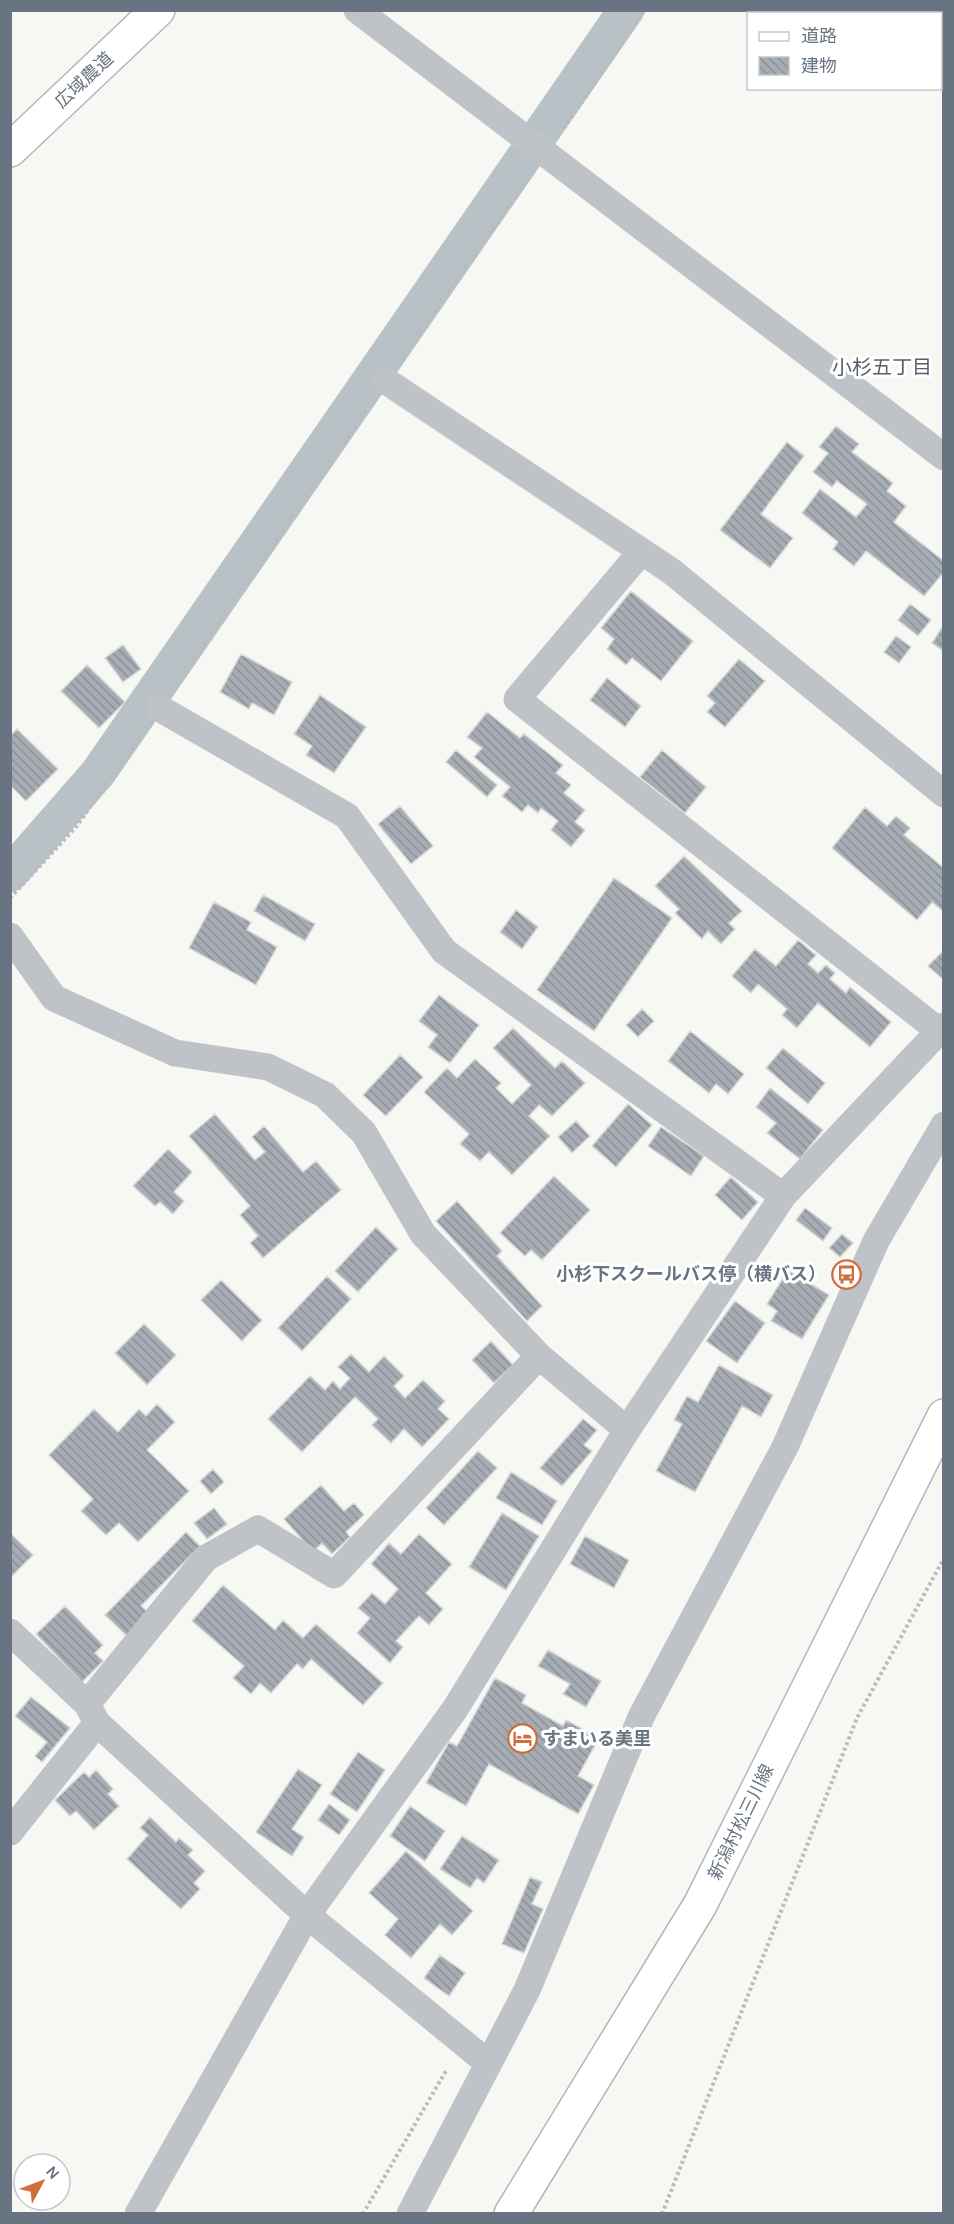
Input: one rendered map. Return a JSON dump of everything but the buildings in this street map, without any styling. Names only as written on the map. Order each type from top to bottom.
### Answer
[{"type":"main road","name":"広域農道","points":[[10,150],[158,10]]},
{"type":"main road","name":"新潟村松三川線","points":[[511,2214],[700,1905],[944,1416]]},
{"type":"street","points":[[357,10],[944,457]]},
{"type":"street","points":[[386,381],[671,571],[944,794]]},
{"type":"street","points":[[138,2214],[307,1915],[455,1709],[627,1430],[783,1196],[941,1029],[517,699],[641,552]]},
{"type":"street","points":[[159,708],[346,816],[444,951],[783,1196]]},
{"type":"street","points":[[10,936],[54,998],[175,1053],[268,1067],[324,1095],[364,1133],[423,1234],[538,1356],[627,1430]]},
{"type":"street","points":[[410,2214],[527,1990],[642,1715],[785,1447],[876,1241],[944,1125]]},
{"type":"street","points":[[10,1832],[92,1713],[206,1558],[258,1529],[334,1575],[538,1356]]},
{"type":"street","points":[[10,1632],[92,1713],[307,1915],[488,2063]]},
{"type":"path","points":[[10,898],[76,827],[645,10]]},
{"type":"path","points":[[662,2214],[857,1718],[944,1558]]},
{"type":"path","points":[[363,2214],[463,2042]]},
{"type":"waterway","points":[[10,874],[98,773],[626,10]]},
{"type":"place","name":"小杉下スクールバス停（横バス）","points":[[847,1274]]},
{"type":"place","name":"すまいる美里","points":[[522,1739]]},
{"type":"district","name":"小杉五丁目","points":[[882,367]]}]
